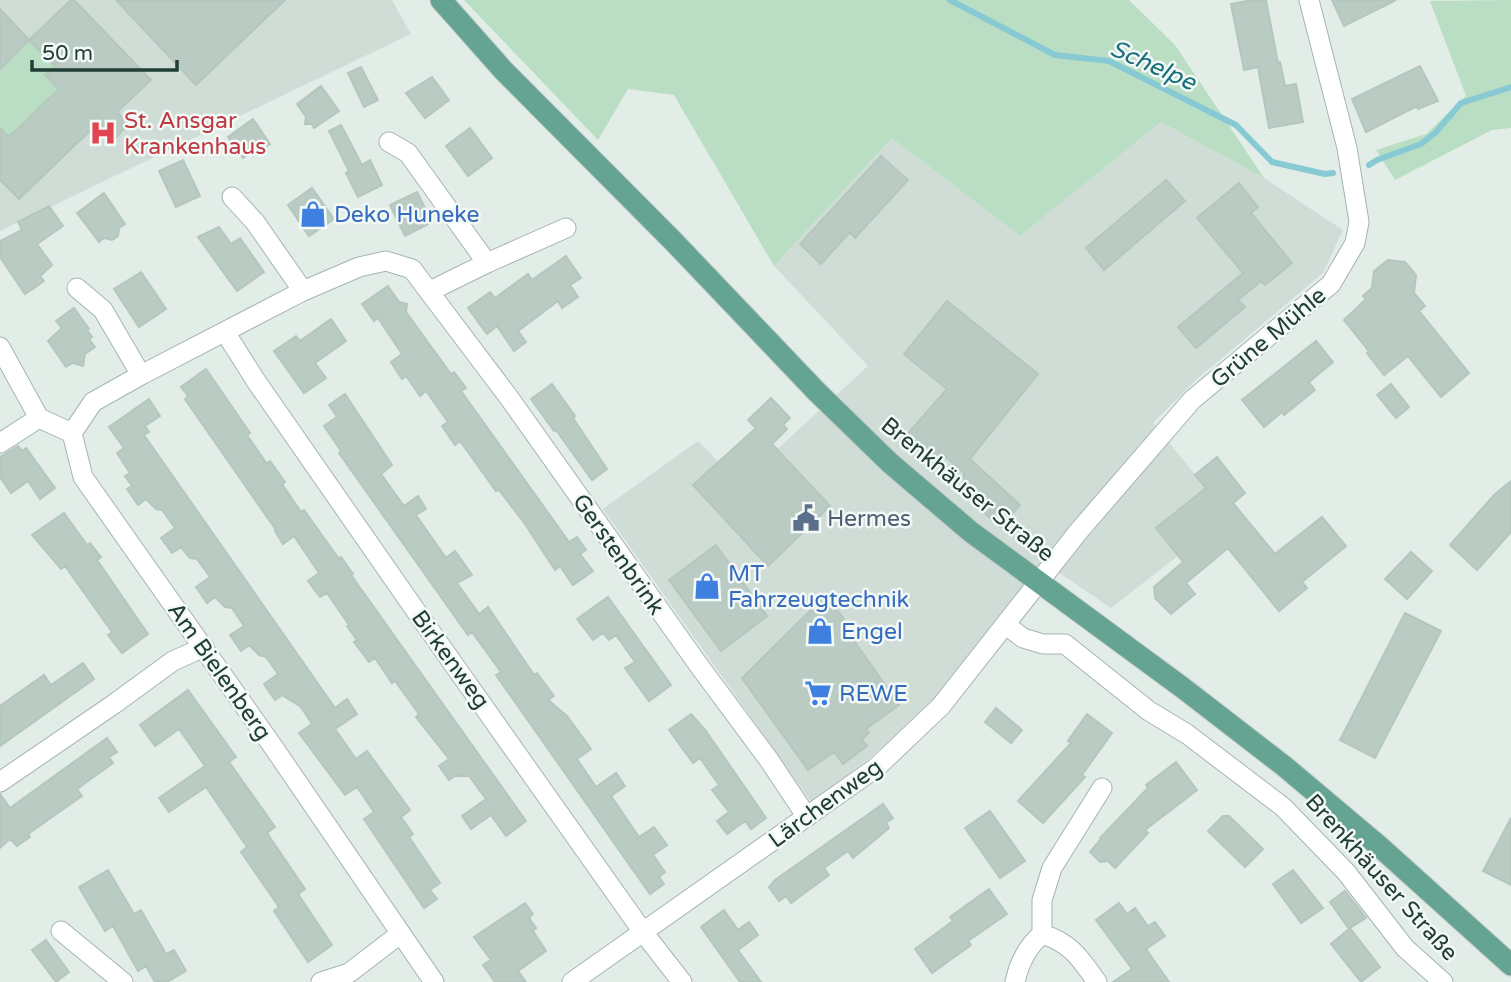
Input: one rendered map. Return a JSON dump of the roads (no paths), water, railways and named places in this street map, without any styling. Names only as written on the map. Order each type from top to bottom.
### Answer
[{"type":"main road","name":"Brenkhäuser Straße","points":[[441,0],[503,70],[674,242],[825,401],[890,463],[971,532],[1284,766],[1379,845],[1511,965]]},
{"type":"street","name":"Grüne Mühle","points":[[1040,582],[1142,456],[1192,400],[1331,285],[1355,243],[1359,222],[1347,148],[1309,0]]},
{"type":"street","points":[[389,142],[408,153],[487,263]]},
{"type":"street","points":[[232,197],[255,222],[303,291]]},
{"type":"street","points":[[430,291],[566,228]]},
{"type":"street","name":"Gerstenbrink","points":[[72,433],[93,402],[141,374],[303,291],[359,267],[386,261],[412,269],[769,760],[807,817]]},
{"type":"street","points":[[77,288],[103,310],[141,374]]},
{"type":"street","name":"Birkenweg","points":[[225,332],[256,381],[410,602],[643,932],[682,982]]},
{"type":"street","points":[[0,347],[39,418],[72,433]]},
{"type":"street","points":[[0,443],[39,418]]},
{"type":"street","name":"Am Bielenberg","points":[[72,433],[83,477],[204,647],[434,982]]},
{"type":"street","name":"Lärchenweg","points":[[572,982],[877,767],[942,706],[1040,582]]},
{"type":"street","name":"Brenkhäuser Straße","points":[[1006,625],[1023,638],[1043,644],[1065,644],[1149,711],[1186,734],[1283,807],[1346,872],[1405,948],[1443,982]]},
{"type":"street","points":[[0,782],[173,661],[204,647]]},
{"type":"street","points":[[1015,982],[1030,945],[1042,934],[1042,900],[1052,868],[1102,788]]},
{"type":"street","points":[[61,931],[123,982]]},
{"type":"street","points":[[321,982],[349,973],[400,934]]},
{"type":"street","points":[[1042,934],[1061,940],[1080,957],[1097,982]]},
{"type":"waterway","name":"Schelpe","points":[[950,0],[1055,55],[1109,61],[1236,125],[1272,162],[1325,174],[1333,173]]},
{"type":"waterway","name":"Schelpe","points":[[1369,165],[1421,144],[1436,132],[1461,103],[1511,87]]},
{"type":"place","name":"St. Ansgar Krankenhaus","points":[[103,133]]},
{"type":"place","name":"Deko Huneke","points":[[313,214]]},
{"type":"place","name":"Hermes","points":[[806,518]]},
{"type":"place","name":"MT Fahrzeugtechnik","points":[[707,586]]},
{"type":"place","name":"Engel","points":[[820,631]]},
{"type":"place","name":"REWE","points":[[818,693]]}]
